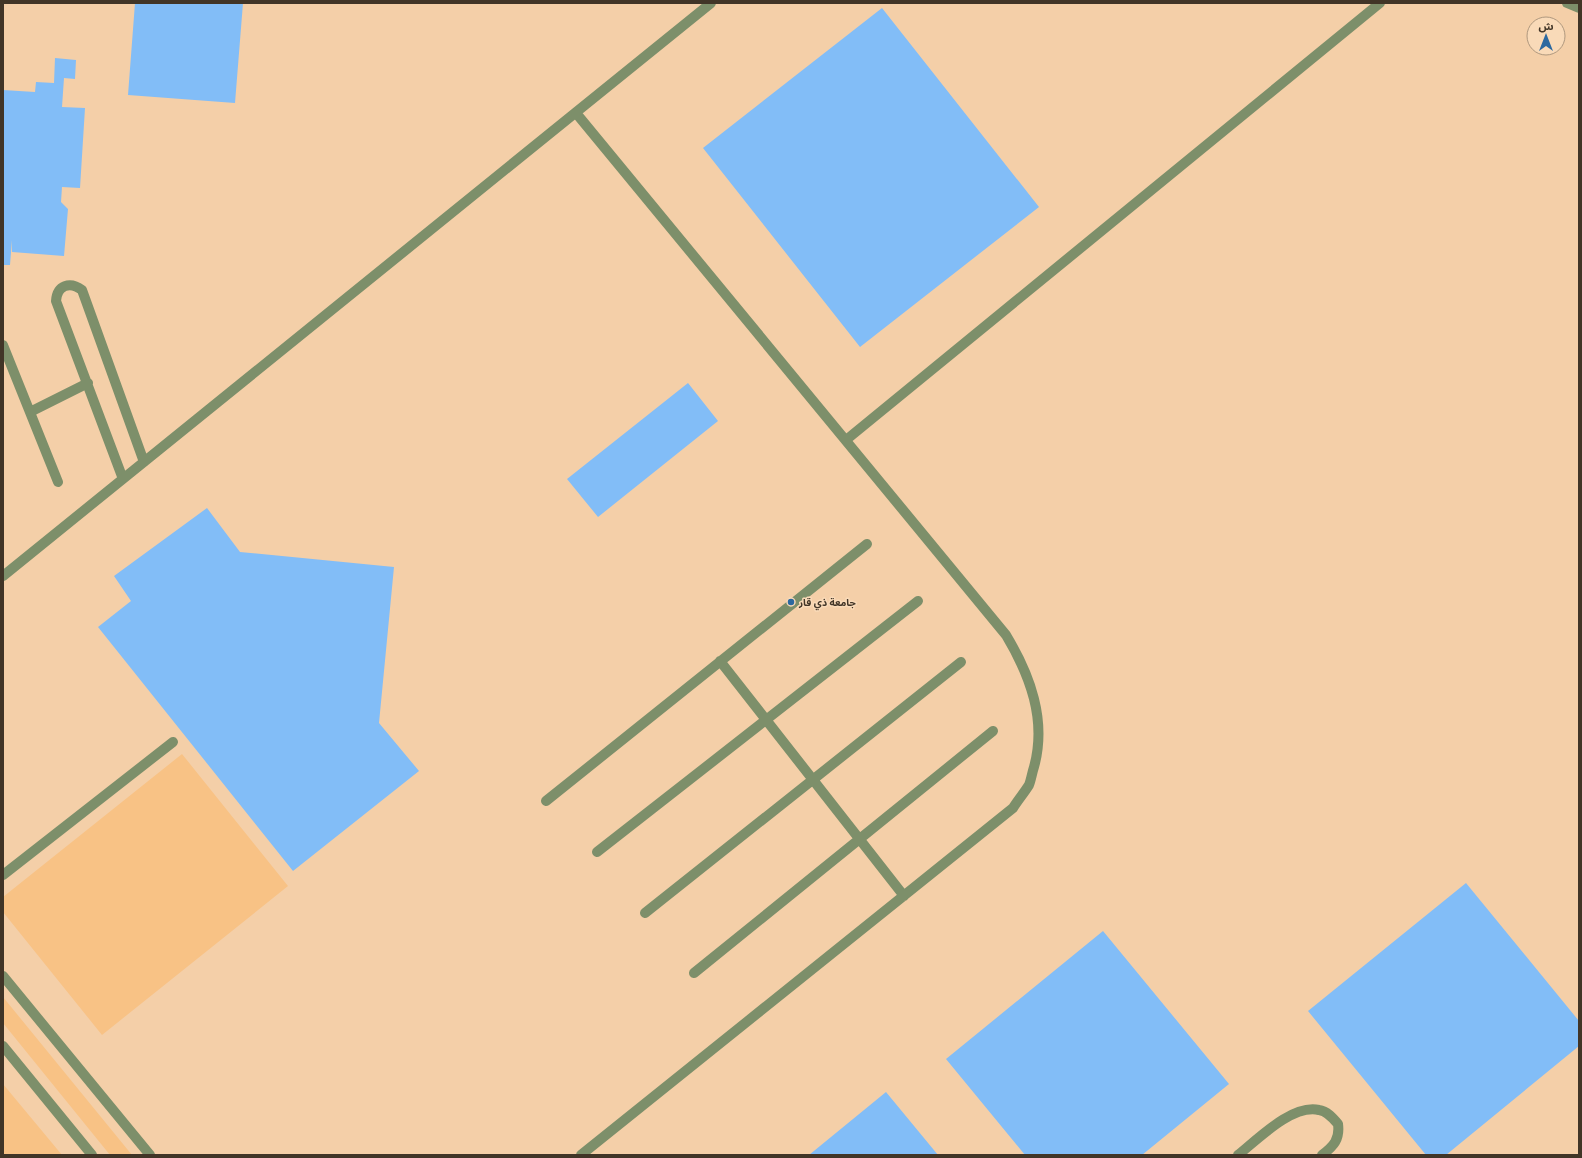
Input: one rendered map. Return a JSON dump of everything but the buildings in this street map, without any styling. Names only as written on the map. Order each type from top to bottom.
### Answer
[{"type":"street","points":[[3,576],[711,3]]},
{"type":"street","points":[[846,440],[1380,3]]},
{"type":"street","points":[[1568,3],[1579,8]]},
{"type":"street","points":[[576,113],[1006,635],[1018,656],[1029,682],[1037,708],[1039,732],[1037,758],[1029,784],[1013,808],[581,1155]]},
{"type":"street","points":[[123,479],[56,301],[59,290],[63,287],[70,285],[76,286],[82,290],[144,462]]},
{"type":"street","points":[[3,345],[58,482]]},
{"type":"street","points":[[30,412],[88,383]]},
{"type":"street","points":[[546,801],[867,544]]},
{"type":"street","points":[[597,852],[918,600]]},
{"type":"street","points":[[720,661],[904,896]]},
{"type":"street","points":[[645,913],[961,662]]},
{"type":"street","points":[[694,973],[993,731]]},
{"type":"street","points":[[3,875],[173,742]]},
{"type":"street","points":[[3,976],[150,1155]]},
{"type":"street","points":[[3,1046],[92,1155]]},
{"type":"street","points":[[1238,1155],[1288,1116],[1303,1109],[1319,1110],[1330,1116],[1338,1124],[1339,1133],[1336,1142],[1322,1155]]},
{"type":"shaded area","name":"جامعة ذي قار","points":[[3,3],[1579,3],[1579,1155],[3,1155]]},
{"type":"shaded area","points":[[182,754],[288,886],[102,1035],[3,912],[3,897]]},
{"type":"shaded area","points":[[3,997],[132,1155],[110,1155],[3,1023]]},
{"type":"shaded area","points":[[3,1084],[62,1155],[3,1155]]},
{"type":"place","name":"جامعة ذي قار","points":[[791,602]]}]
